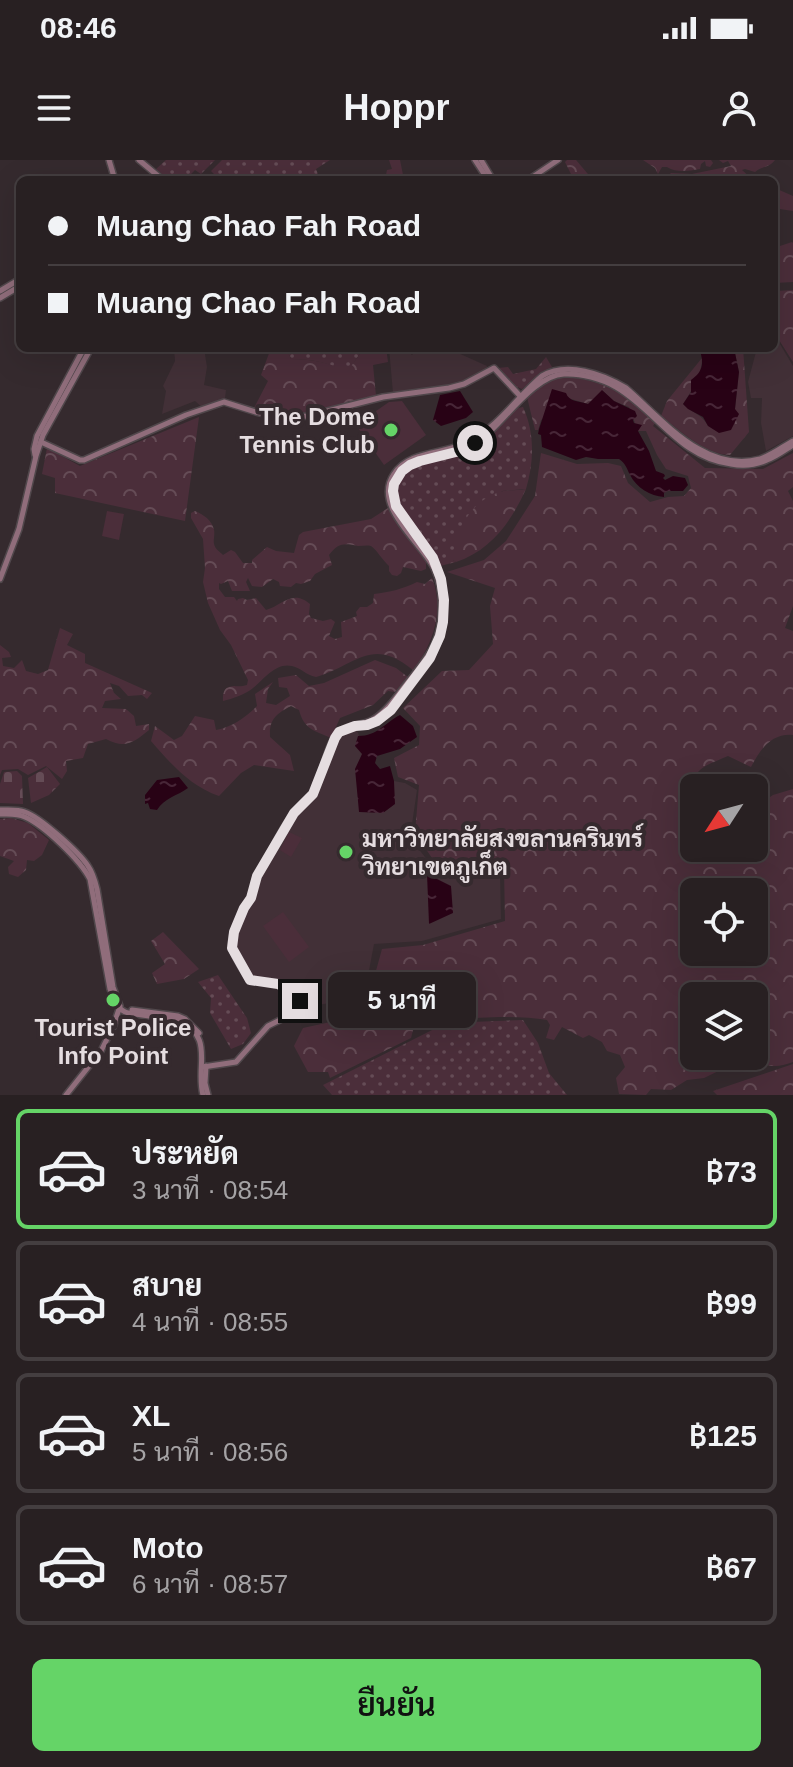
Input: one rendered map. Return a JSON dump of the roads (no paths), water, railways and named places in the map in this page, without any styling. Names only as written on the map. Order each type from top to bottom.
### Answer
[{"type":"street","points":[[139,160],[158,176]]},
{"type":"street","points":[[537,176],[560,160]]},
{"type":"street","points":[[36,456],[37,436],[82,352]]},
{"type":"street","points":[[0,579],[19,529],[41,442],[89,352]]},
{"type":"street","points":[[41,442],[84,460],[186,415],[224,402],[282,418],[308,416],[383,397],[449,388],[464,384],[494,368],[522,397]]},
{"type":"street","points":[[204,1067],[236,1062],[263,1030],[294,1013],[301,997],[278,984],[250,980],[232,948],[234,932],[251,898],[257,876],[294,813],[313,794],[335,738],[343,729],[367,725],[391,710],[436,648],[443,622],[443,587],[433,558],[396,506],[393,491],[402,471],[420,461],[456,452],[475,443],[532,387],[553,375],[562,374],[590,377],[608,383],[624,392],[696,450],[721,463],[755,464],[793,443]]},
{"type":"street","points":[[0,812],[24,816],[69,851],[85,868],[110,989],[121,1008],[183,1022],[195,1033],[203,1055],[201,1079],[206,1095]]},
{"type":"street","points":[[66,1095],[101,1051],[121,1008]]},
{"type":"water","points":[[700,352],[735,352],[739,372],[735,409],[739,414],[731,430],[719,433],[708,426],[703,417],[683,404],[691,392],[691,380],[702,366]]},
{"type":"water","points":[[552,389],[566,393],[572,400],[588,404],[602,390],[614,401],[635,411],[637,416],[634,423],[642,425],[638,431],[656,471],[664,474],[665,480],[673,476],[685,478],[688,485],[683,491],[668,491],[664,497],[659,496],[640,487],[619,459],[586,457],[576,460],[542,447],[541,435],[538,434]]},
{"type":"water","points":[[460,391],[473,412],[466,418],[441,426],[433,420],[440,395]]},
{"type":"water","points":[[400,715],[413,726],[417,737],[400,749],[377,756],[375,763],[380,769],[390,766],[395,804],[383,813],[359,812],[355,769],[362,754],[355,746],[358,736],[376,731]]},
{"type":"water","points":[[179,777],[188,788],[157,810],[145,804],[145,795],[157,780]]},
{"type":"water","points":[[427,874],[451,886],[453,913],[429,924]]},
{"type":"place","name":"The Dome Tennis Club","points":[[391,430]]},
{"type":"place","name":"มหาวิทยาลัยสงขลานครินทร์ วิทยาเขตภูเก็ต","points":[[346,852]]},
{"type":"place","name":"Tourist Police Info Point","points":[[113,1000]]}]
